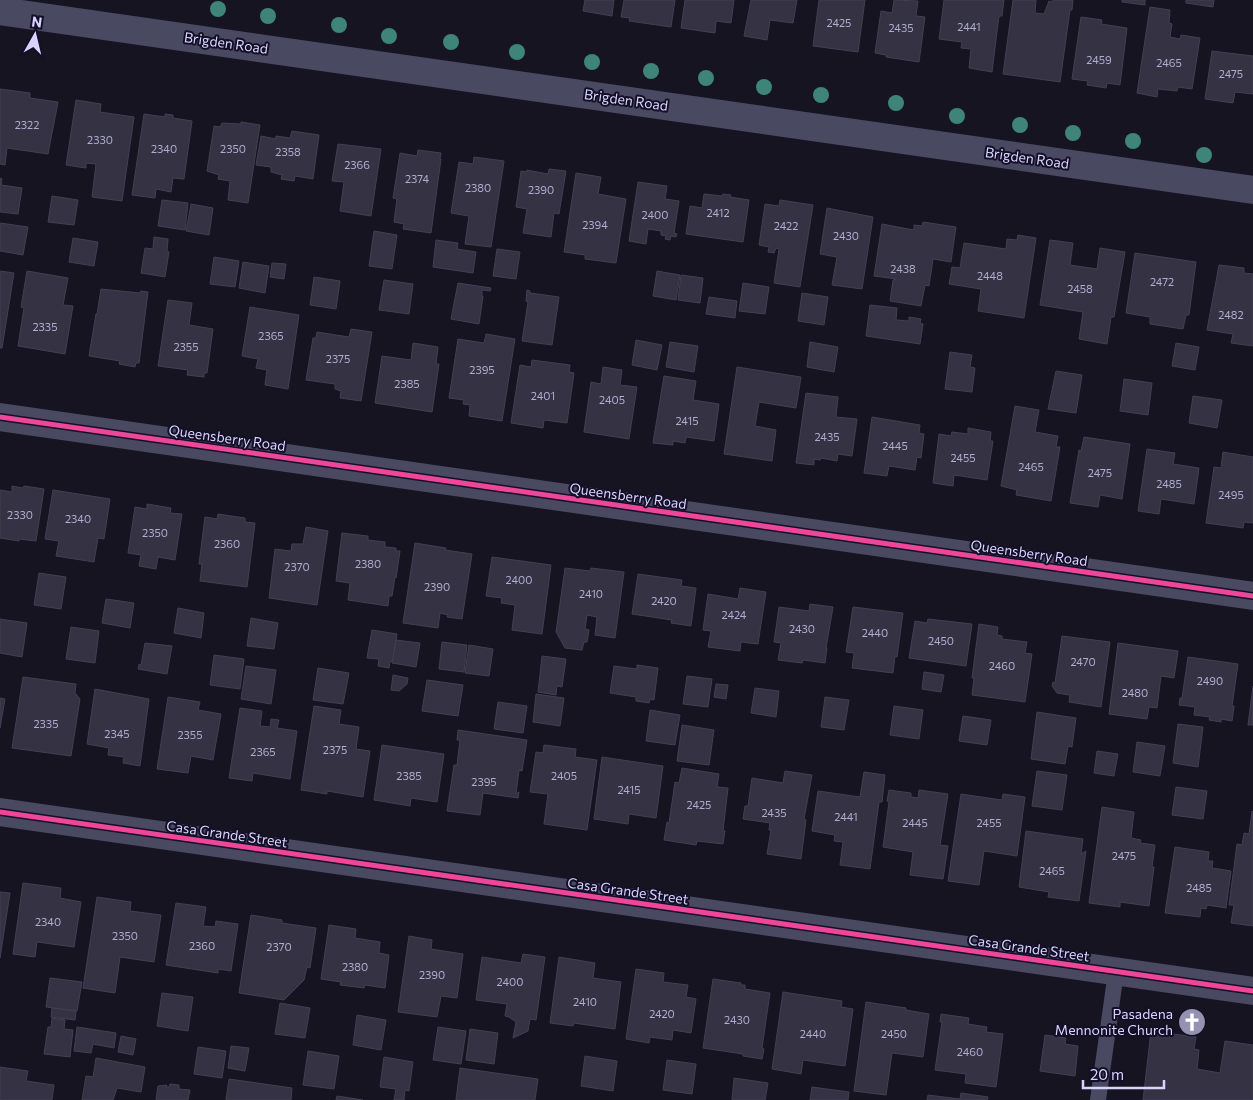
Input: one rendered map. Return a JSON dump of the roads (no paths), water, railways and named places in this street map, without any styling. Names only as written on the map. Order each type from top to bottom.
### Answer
[{"type":"street","name":"Brigden Road","points":[[0,11],[1253,190]]},
{"type":"street","name":"Queensberry Road","points":[[0,417],[1253,596]]},
{"type":"street","name":"Casa Grande Street","points":[[0,812],[1253,991]]},
{"type":"lane","points":[[1098,1100],[1116,972]]},
{"type":"place","name":"Pasadena Mennonite Church","points":[[1192,1022]]}]
